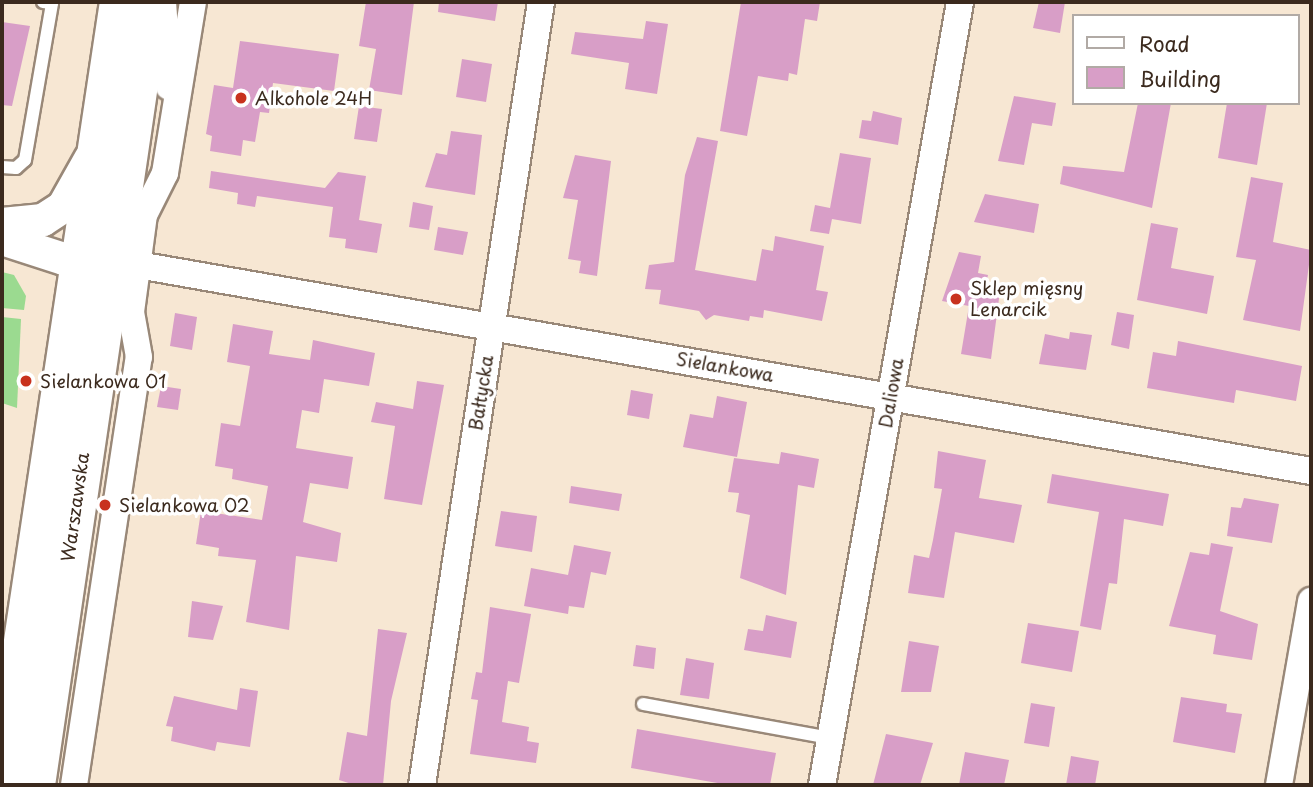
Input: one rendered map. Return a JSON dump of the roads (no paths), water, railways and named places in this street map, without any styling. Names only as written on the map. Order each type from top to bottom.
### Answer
[{"type":"main road","name":"Warszawska","points":[[2,781],[119,2]]},
{"type":"main road","name":"Warszawska","points":[[36,785],[151,2]]},
{"type":"street","points":[[163,2],[172,138]]},
{"type":"street","points":[[74,785],[139,357],[131,312],[144,215],[165,173],[193,2]]},
{"type":"street","name":"Bałtycka","points":[[422,785],[541,2]]},
{"type":"street","name":"Daliowa","points":[[822,785],[960,2]]},
{"type":"street","points":[[2,224],[43,220],[63,207],[99,139]]},
{"type":"street","points":[[2,239],[80,259],[116,229]]},
{"type":"street","name":"Sielankowa","points":[[138,264],[1311,471]]},
{"type":"street","points":[[1279,785],[1311,601]]},
{"type":"lane","points":[[2,167],[16,168],[25,160],[48,2]]},
{"type":"lane","points":[[643,704],[831,738]]},
{"type":"place","name":"Alkohole 24H","points":[[241,98]]},
{"type":"place","name":"Sklep mięsny Lenarcik","points":[[956,299]]},
{"type":"place","name":"Sielankowa 01","points":[[26,381]]},
{"type":"place","name":"Sielankowa 02","points":[[105,505]]}]
